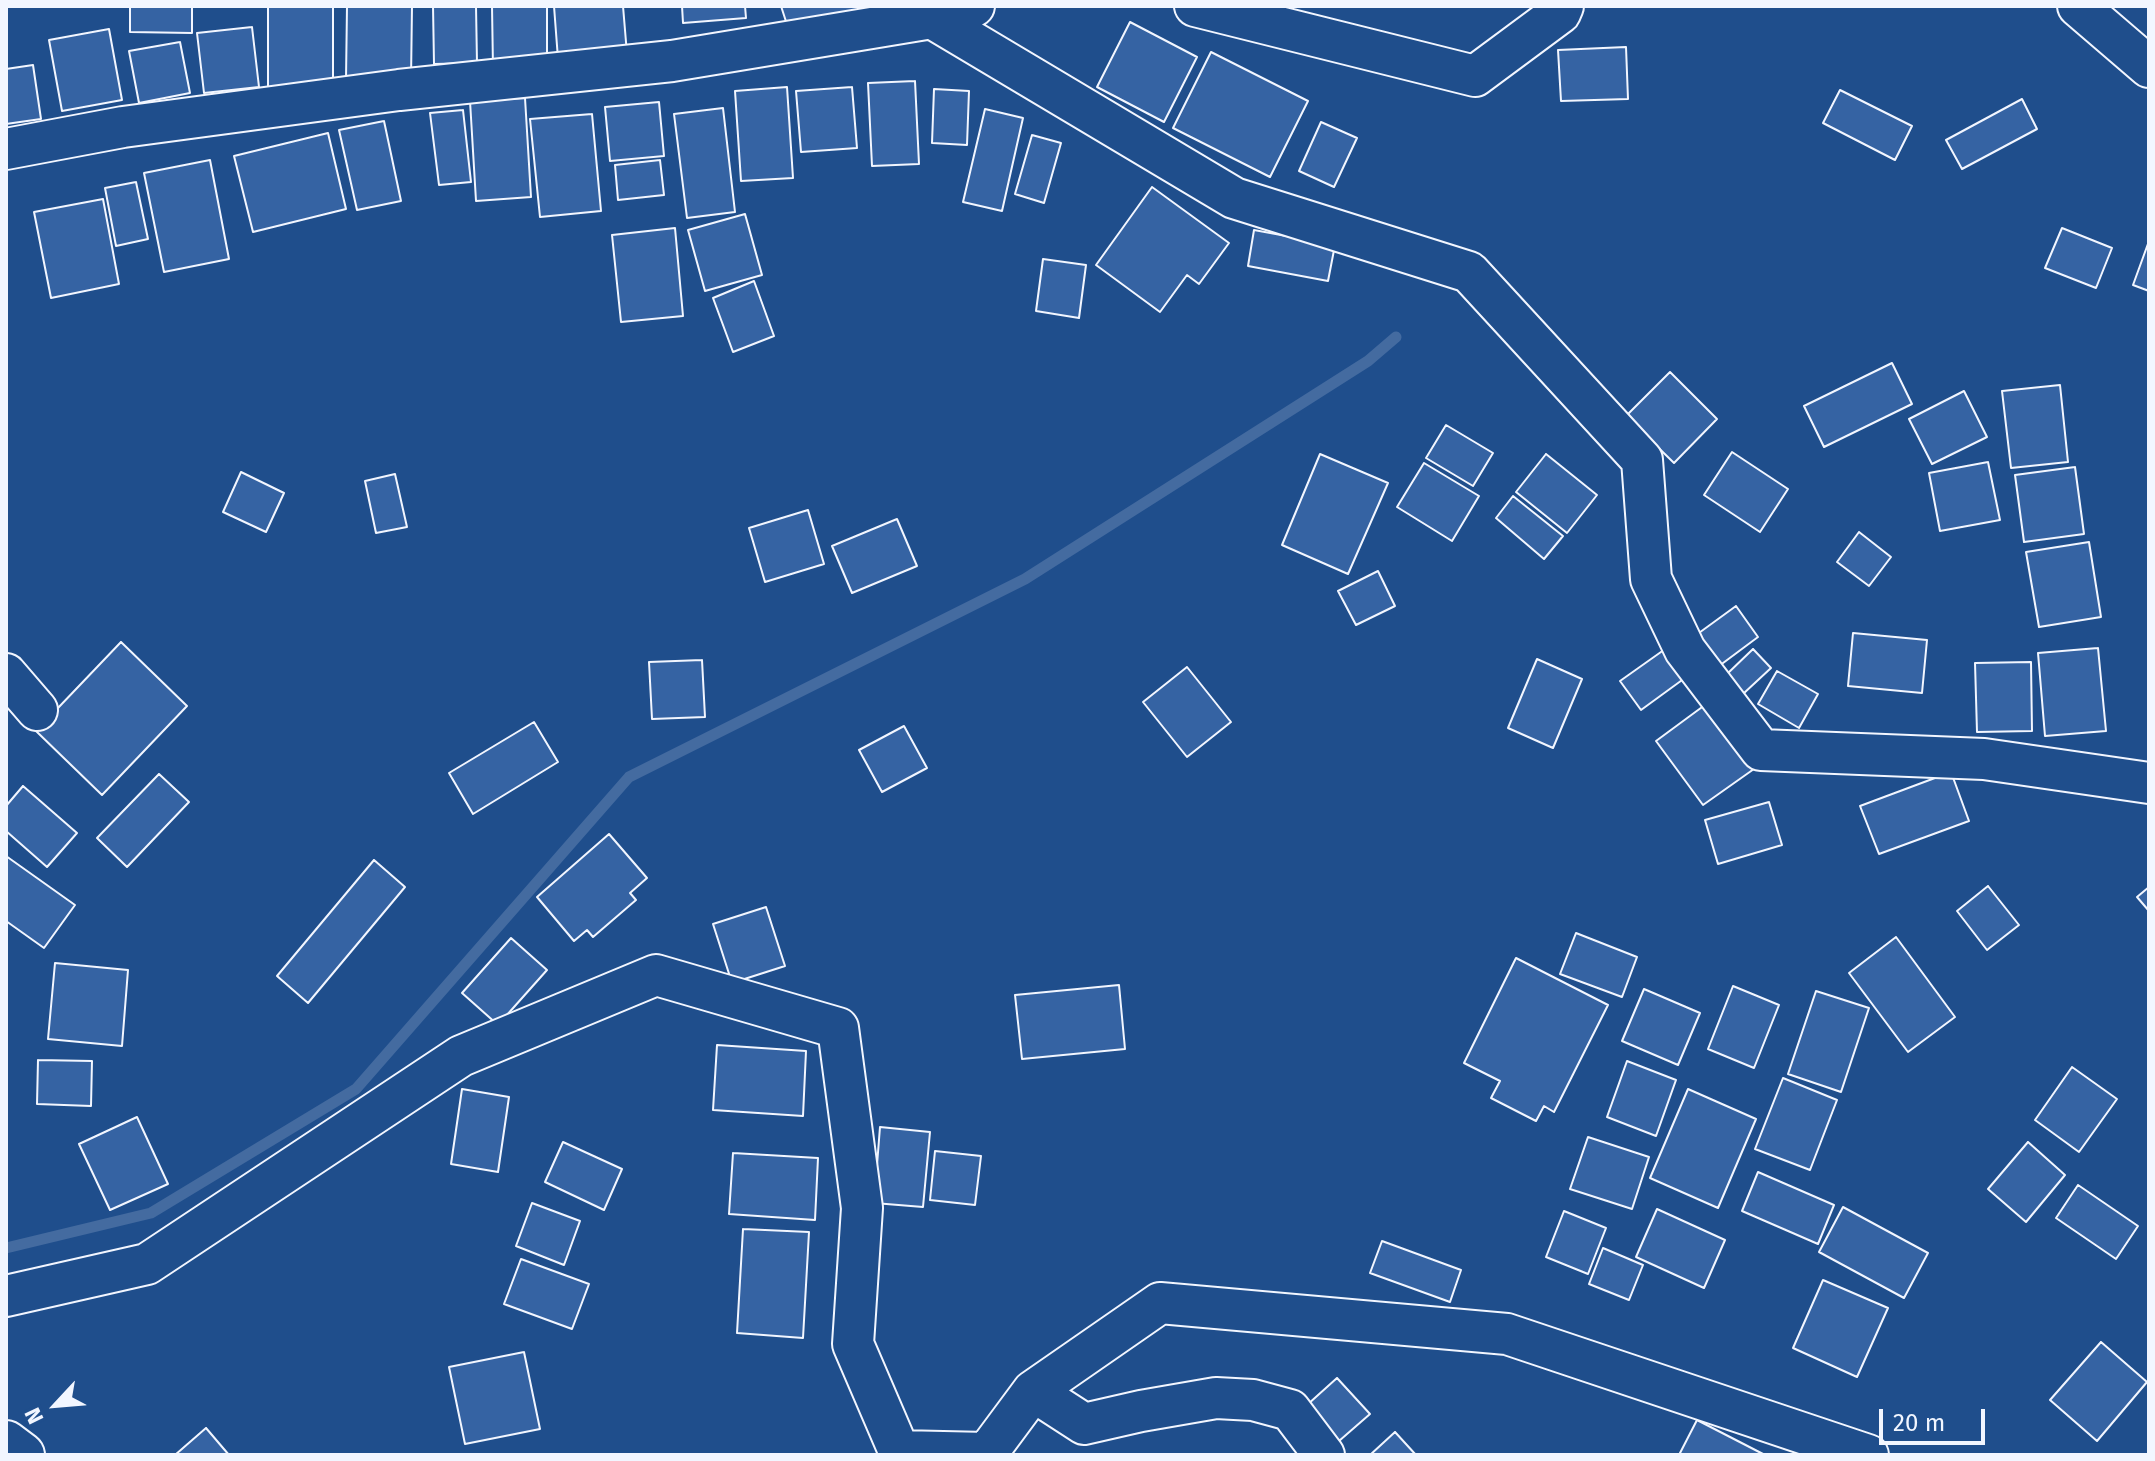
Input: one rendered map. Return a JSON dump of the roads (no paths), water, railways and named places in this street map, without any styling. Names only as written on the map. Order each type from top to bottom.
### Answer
[{"type":"main road","points":[[6,1443],[22,1455]]},
{"type":"street","points":[[6,149],[123,127],[399,90],[672,61],[932,18],[974,6]]},
{"type":"street","points":[[1195,6],[1475,76],[1560,13],[1563,6]]},
{"type":"street","points":[[2078,6],[2149,67]]},
{"type":"street","points":[[932,18],[1234,198],[1469,272],[1642,460],[1651,579],[1685,650],[1761,750],[1984,759],[2149,783]]},
{"type":"street","points":[[6,674],[37,710]]},
{"type":"street","points":[[6,1296],[147,1264],[461,1056],[656,975],[838,1028],[862,1208],[853,1344],[899,1451],[987,1453],[1033,1391],[1160,1303],[1507,1334],[1868,1455]]},
{"type":"street","points":[[1033,1391],[1084,1424],[1216,1398],[1253,1400],[1290,1410],[1324,1455]]},
{"type":"waterway","points":[[6,1248],[151,1213],[356,1089],[629,777],[1025,579],[1368,361],[1396,337]]}]
